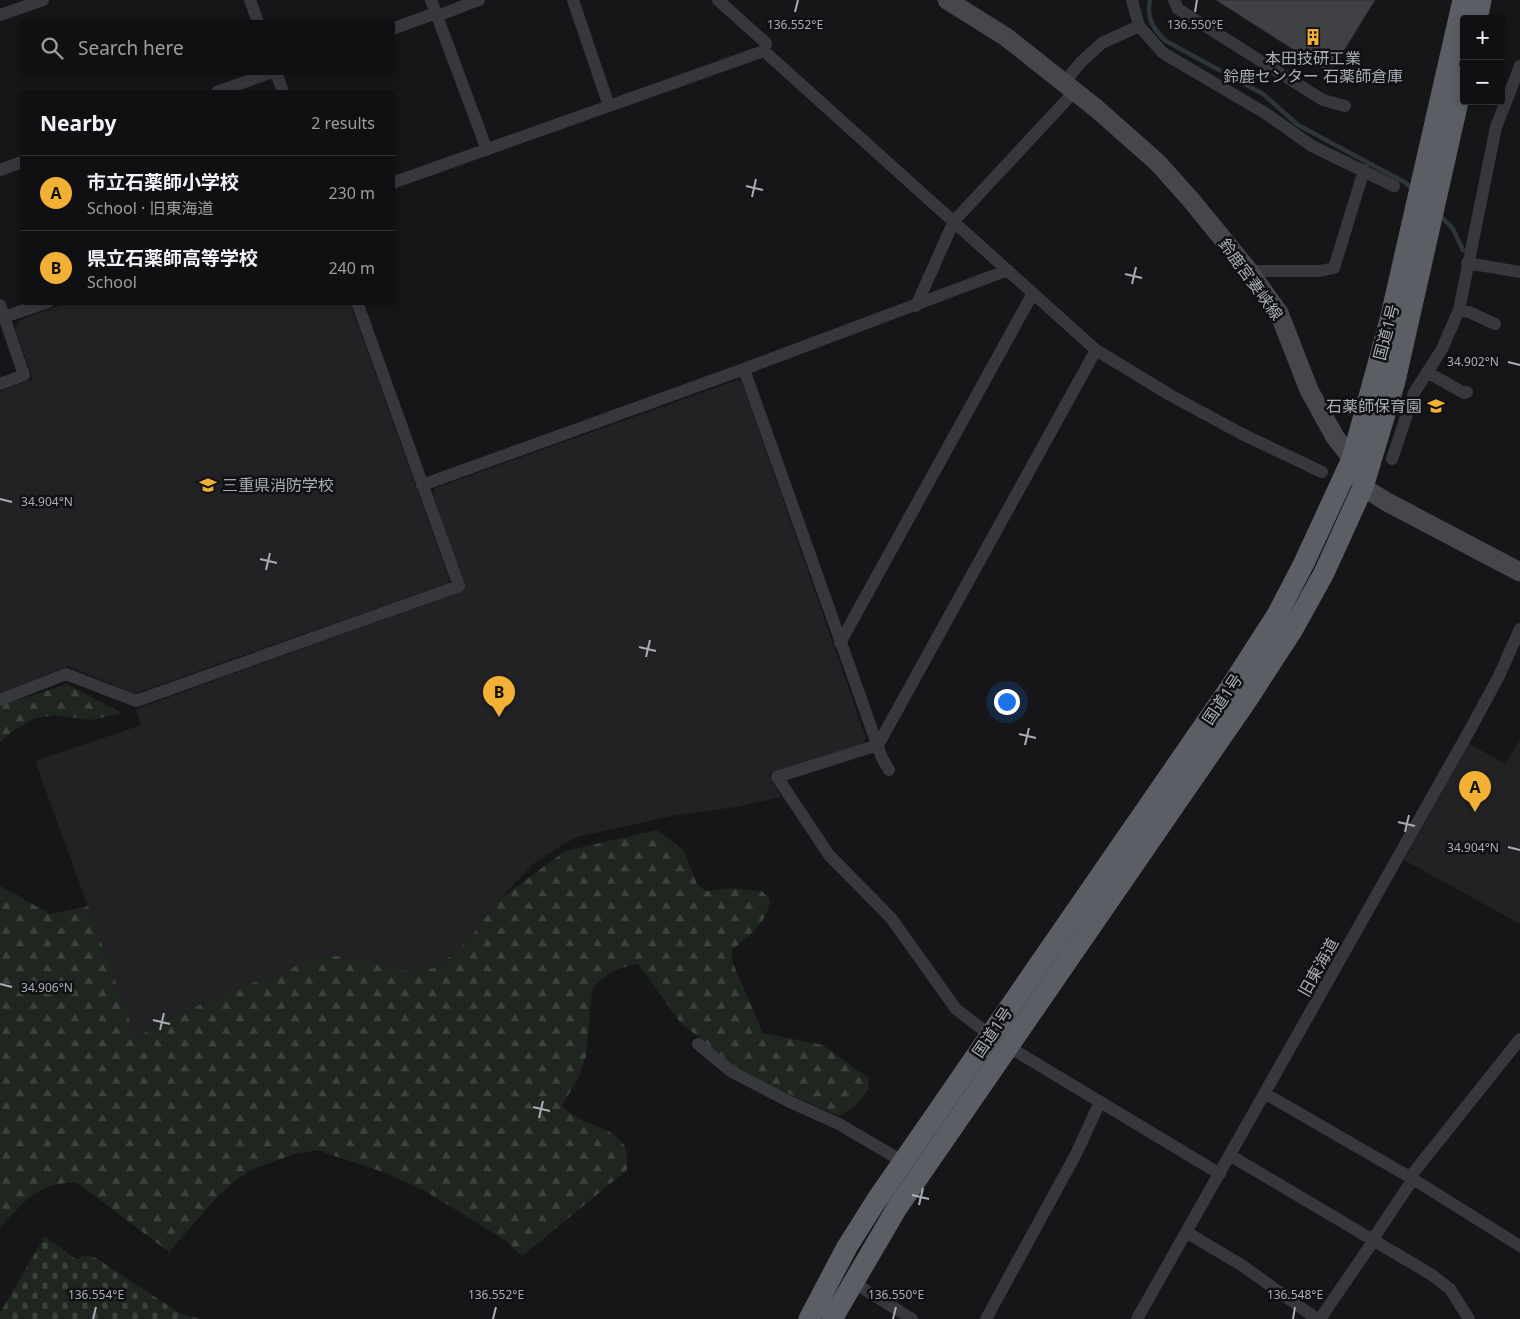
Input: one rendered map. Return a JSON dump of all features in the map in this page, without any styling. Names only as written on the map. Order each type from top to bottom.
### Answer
[{"type":"highway","name":"国道1号","points":[[809,1319],[860,1226],[988,1033],[1232,685],[1277,615],[1352,459],[1399,323],[1456,69],[1463,0]]},
{"type":"highway","points":[[1478,15],[1481,0]]},
{"type":"highway","name":"国道1号","points":[[832,1319],[897,1208],[1150,844],[1294,629],[1324,573],[1363,487],[1392,390],[1399,323]]},
{"type":"main road","name":"鈴鹿宮妻峡線","points":[[956,2],[1006,37],[1070,87],[1158,163],[1249,272],[1279,313],[1309,390],[1335,437],[1352,459],[1363,487]]},
{"type":"main road","points":[[1363,487],[1395,507],[1520,572]]},
{"type":"street","points":[[0,15],[43,0]]},
{"type":"street","points":[[250,0],[257,20]]},
{"type":"street","points":[[431,0],[487,150]]},
{"type":"street","points":[[395,28],[479,0]]},
{"type":"street","points":[[573,0],[609,106]]},
{"type":"street","points":[[718,0],[766,43],[764,51]]},
{"type":"street","points":[[1132,0],[1139,26],[1163,52],[1265,113],[1330,157],[1364,170],[1394,186]]},
{"type":"street","points":[[1174,0],[1178,9],[1323,100],[1345,106]]},
{"type":"street","points":[[916,306],[954,221],[1070,87],[1081,62],[1102,43],[1139,26]]},
{"type":"street","points":[[395,182],[764,51]]},
{"type":"street","points":[[764,51],[1096,350],[1226,425],[1322,472]]},
{"type":"street","points":[[1392,459],[1414,393],[1442,349],[1459,310],[1496,127],[1520,66]]},
{"type":"street","points":[[222,90],[265,75]]},
{"type":"street","points":[[275,75],[282,90]]},
{"type":"street","points":[[0,170],[20,163]]},
{"type":"street","points":[[1249,272],[1320,271],[1334,268],[1364,170]]},
{"type":"street","points":[[1468,263],[1520,272]]},
{"type":"street","points":[[422,485],[916,306],[1008,270]]},
{"type":"street","points":[[840,644],[1033,293]]},
{"type":"street","points":[[0,305],[24,375],[0,384]]},
{"type":"street","points":[[4,318],[40,305]]},
{"type":"street","points":[[0,700],[66,674],[136,701],[459,586],[358,305]]},
{"type":"street","points":[[1459,310],[1469,312],[1494,324]]},
{"type":"street","points":[[860,1226],[872,1192],[895,1157],[971,1045],[988,1033],[956,1010],[891,918],[860,890],[829,854],[777,778],[878,745],[1096,350]]},
{"type":"street","points":[[744,369],[840,644],[889,770]]},
{"type":"street","points":[[1427,372],[1464,393],[1467,392]]},
{"type":"street","name":"旧東海道","points":[[1137,1319],[1231,1156],[1472,726],[1499,676],[1520,628]]},
{"type":"street","points":[[1186,1232],[1243,1266],[1318,1319],[1373,1240],[1411,1178],[1520,1040]]},
{"type":"street","points":[[698,1044],[732,1072],[790,1102],[839,1124],[895,1157]]},
{"type":"street","points":[[1009,1047],[1220,1174]]},
{"type":"street","points":[[1266,1094],[1411,1178],[1520,1246]]},
{"type":"street","points":[[986,1319],[1076,1154],[1100,1102]]},
{"type":"street","points":[[1231,1156],[1432,1275],[1450,1289],[1469,1319]]},
{"type":"street","points":[[864,1289],[912,1319]]},
{"type":"shaded area","name":"三重県消防学校","points":[[61,305],[351,305],[449,578],[448,583],[134,694],[68,666],[0,694],[0,391],[33,379],[15,328],[20,320]]},
{"type":"shaded area","points":[[737,380],[742,382],[866,738],[862,744],[769,775],[781,797],[736,807],[676,815],[577,837],[533,864],[500,899],[468,940],[439,966],[427,970],[403,971],[385,969],[274,976],[231,990],[161,1023],[136,1039],[35,761],[141,725],[136,709],[465,590],[433,494],[435,488]]},
{"type":"shaded area","points":[[1520,740],[1520,924],[1404,860],[1469,743],[1505,764]]},
{"type":"green space","points":[[67,684],[122,713],[91,720],[54,715],[33,719],[13,731],[0,742],[0,706]]},
{"type":"green space","points":[[657,830],[684,851],[697,884],[706,891],[728,888],[762,891],[770,900],[761,922],[751,934],[732,950],[732,961],[763,1033],[823,1045],[868,1078],[869,1089],[854,1107],[838,1116],[744,1074],[680,1022],[638,964],[612,972],[600,980],[592,990],[586,1056],[579,1077],[562,1105],[577,1117],[612,1133],[619,1139],[626,1149],[627,1170],[522,1256],[506,1241],[427,1192],[383,1172],[317,1150],[295,1154],[253,1169],[235,1181],[218,1196],[169,1252],[76,1182],[50,1186],[41,1190],[25,1201],[0,1227],[0,886],[50,914],[88,906],[136,1038],[161,1023],[231,990],[274,976],[316,957],[340,956],[403,971],[427,970],[439,966],[468,940],[500,899],[565,851]]},
{"type":"green space","points":[[45,1236],[77,1260],[83,1255],[96,1258],[181,1314],[200,1319],[0,1319],[0,1313]]},
{"type":"building","name":"本田技研工業 鈴鹿センター 石薬師倉庫","points":[[1216,0],[1375,0],[1330,73]]},
{"type":"waterway","points":[[1150,0],[1150,18],[1157,32],[1166,41],[1263,94],[1298,125],[1406,183],[1413,190]]},
{"type":"waterway","points":[[1439,214],[1453,229],[1463,250]]},
{"type":"place","name":"本田技研工業 鈴鹿センター 石薬師倉庫","points":[[1313,37]]},
{"type":"place","name":"石薬師保育園","points":[[1436,406]]},
{"type":"place","name":"三重県消防学校","points":[[208,485]]},
{"type":"place","name":"県立石薬師高等学校","points":[[499,717]]},
{"type":"place","name":"市立石薬師小学校","points":[[1475,812]]}]
